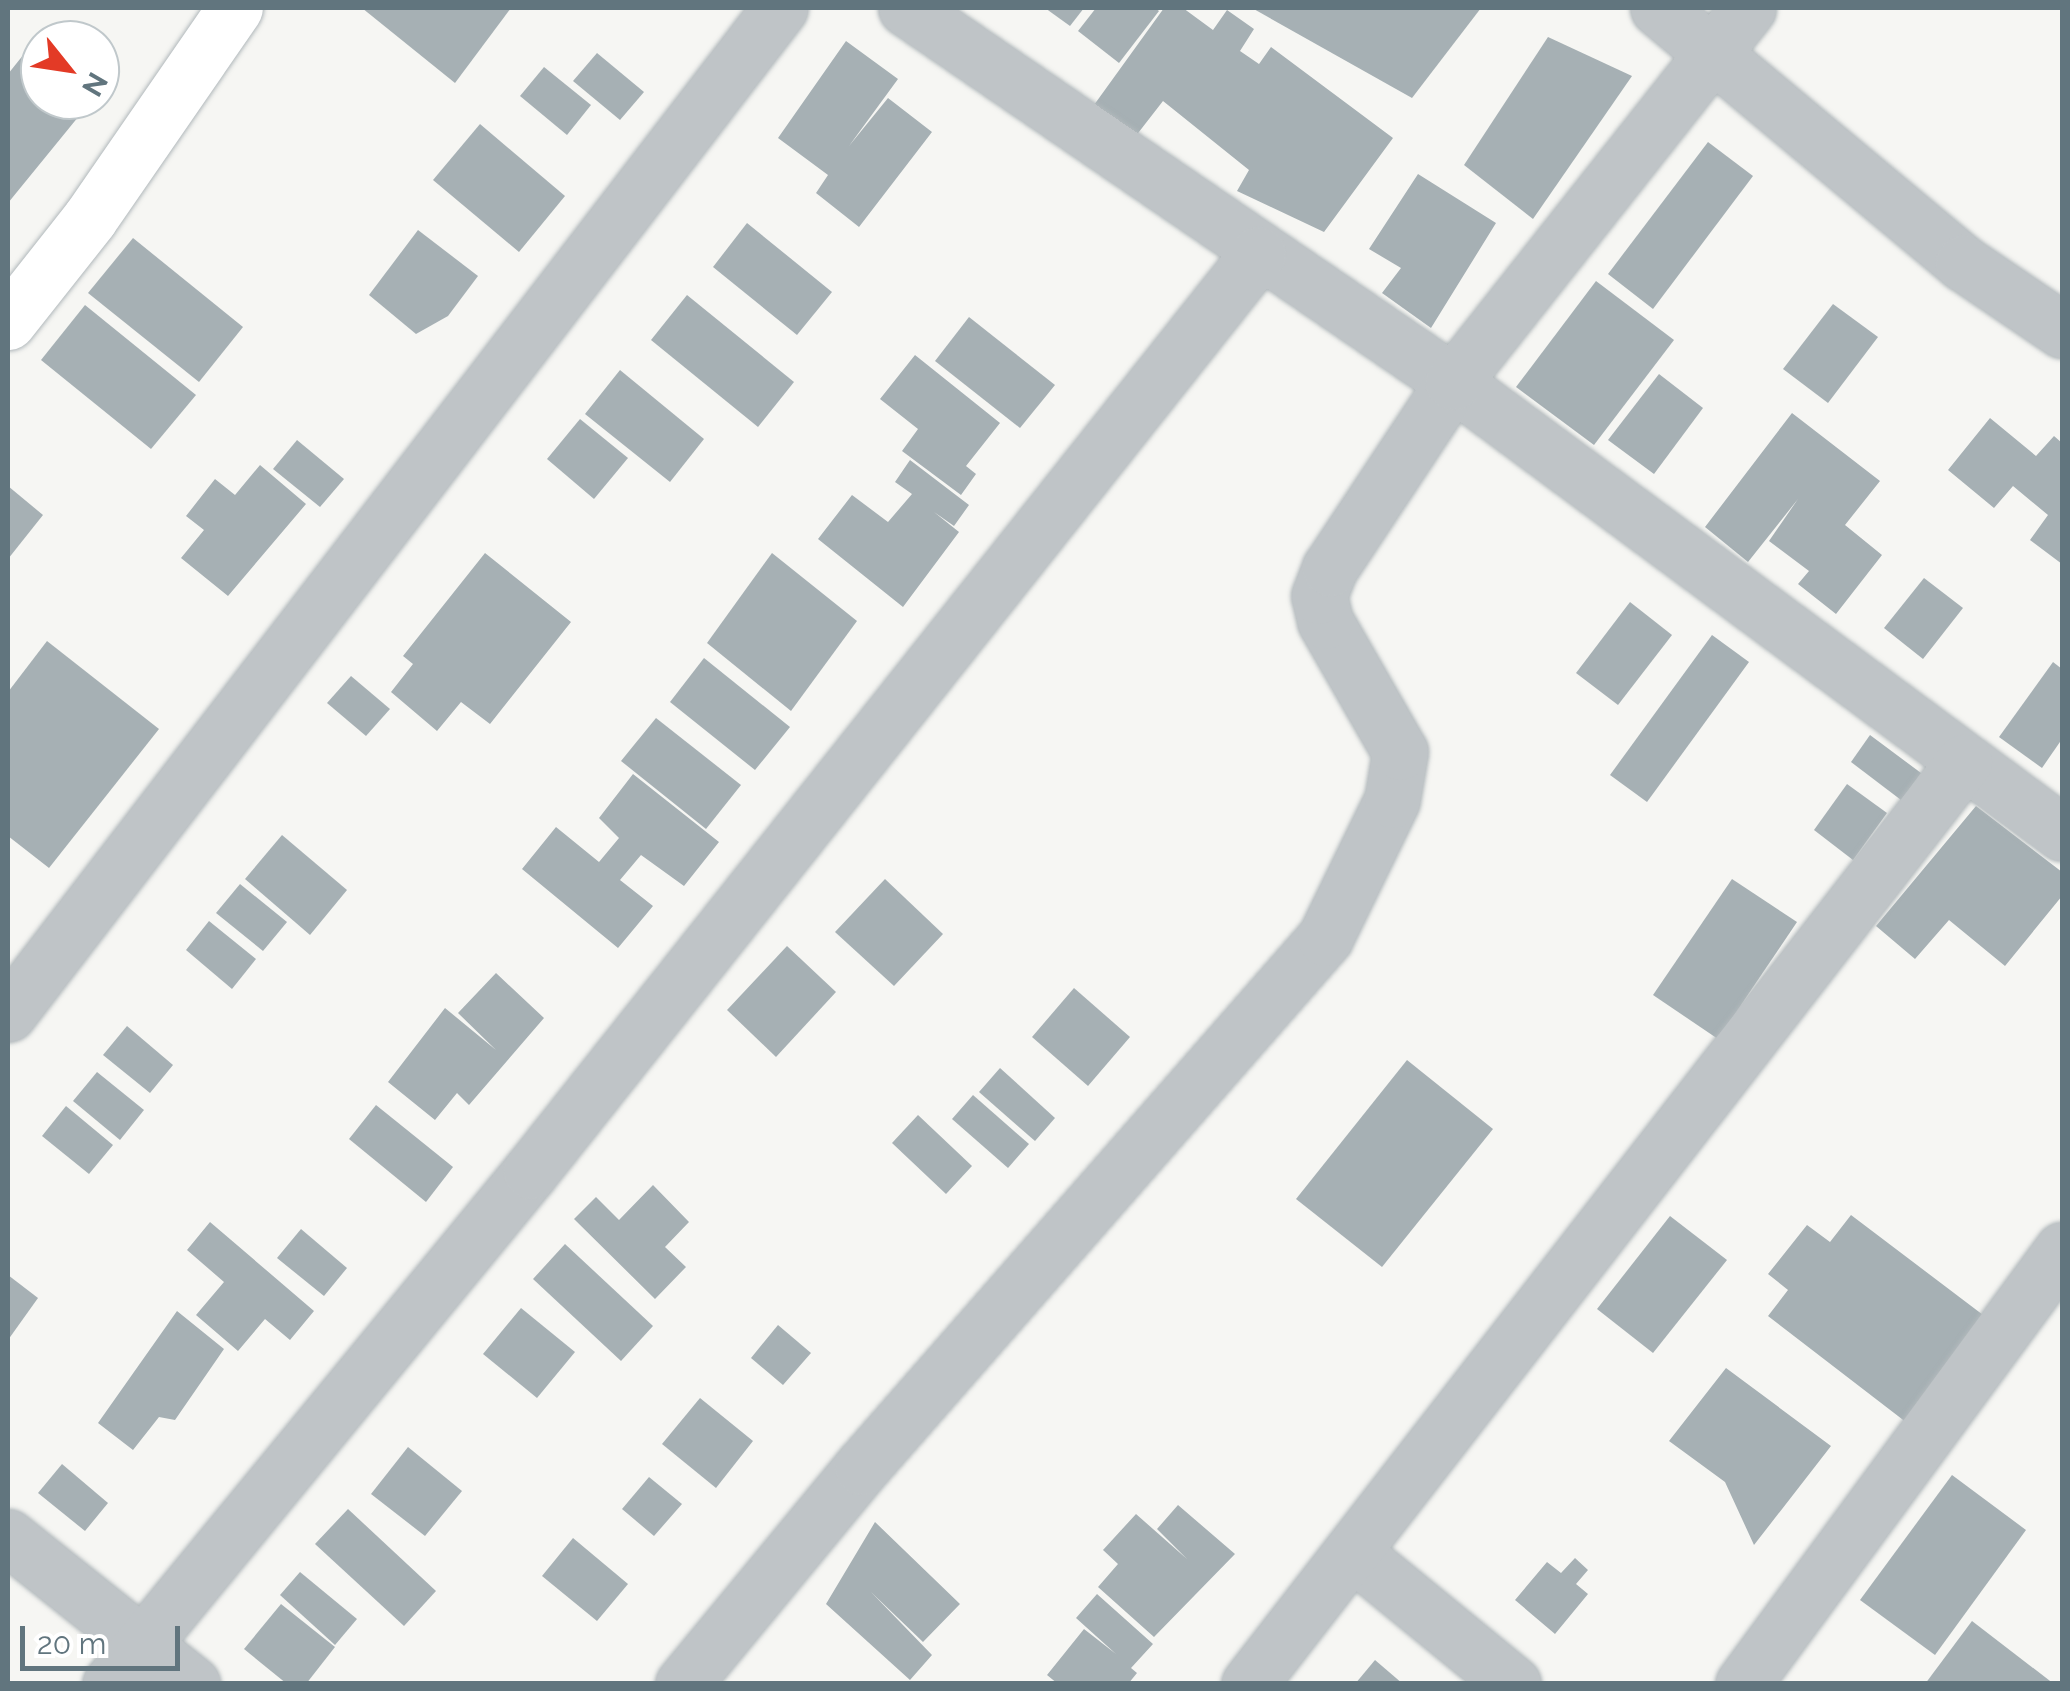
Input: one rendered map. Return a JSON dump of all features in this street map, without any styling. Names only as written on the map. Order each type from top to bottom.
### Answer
[{"type":"street","points":[[8,322],[90,218],[236,8]]},
{"type":"street","points":[[8,1014],[780,8]]},
{"type":"street","points":[[906,8],[1258,254],[1453,382],[2062,833]]},
{"type":"street","points":[[1658,8],[1713,48],[1963,263],[2062,330]]},
{"type":"street","points":[[683,1684],[862,1467],[1325,938],[1392,800],[1400,752],[1325,621],[1319,596],[1330,568],[1453,382],[1748,8]]},
{"type":"street","points":[[126,1664],[531,1171],[1258,254]]},
{"type":"street","points":[[1250,1684],[1964,762]]},
{"type":"street","points":[[1742,1684],[2062,1250]]},
{"type":"street","points":[[8,1536],[126,1664],[192,1684]]},
{"type":"street","points":[[1352,1552],[1514,1684]]},
{"type":"building","points":[[362,8],[511,8],[455,83]]},
{"type":"building","points":[[1045,8],[1084,8],[1070,26]]},
{"type":"building","points":[[1096,8],[1159,11],[1119,63],[1078,31]]},
{"type":"building","points":[[1164,8],[1183,8],[1213,30],[1227,10],[1254,29],[1240,51],[1259,64],[1271,47],[1393,138],[1324,232],[1237,191],[1249,170],[1163,101],[1135,137],[1094,105]]},
{"type":"building","points":[[1252,8],[1481,8],[1412,98]]},
{"type":"building","points":[[1548,37],[1632,76],[1533,219],[1464,165]]},
{"type":"building","points":[[846,41],[898,79],[849,146],[888,98],[932,132],[859,227],[816,193],[828,175],[778,138]]},
{"type":"building","points":[[597,53],[644,92],[620,120],[573,81]]},
{"type":"building","points":[[20,59],[20,120],[76,120],[8,203],[8,74]]},
{"type":"building","points":[[544,67],[591,105],[567,135],[520,96]]},
{"type":"building","points":[[480,124],[565,196],[519,252],[433,180]]},
{"type":"building","points":[[1708,142],[1753,176],[1653,309],[1608,274]]},
{"type":"building","points":[[1418,174],[1496,223],[1431,328],[1382,293],[1401,268],[1369,249]]},
{"type":"building","points":[[747,223],[832,292],[797,335],[713,267]]},
{"type":"building","points":[[418,230],[478,276],[448,316],[416,334],[369,295]]},
{"type":"building","points":[[133,238],[243,327],[199,382],[88,293]]},
{"type":"building","points":[[1596,281],[1674,340],[1594,445],[1516,387]]},
{"type":"building","points":[[687,295],[794,382],[758,427],[651,340]]},
{"type":"building","points":[[1833,304],[1878,337],[1828,403],[1783,369]]},
{"type":"building","points":[[85,305],[196,395],[151,449],[41,360]]},
{"type":"building","points":[[969,317],[1055,385],[1020,428],[935,361]]},
{"type":"building","points":[[915,355],[1000,423],[966,466],[976,474],[961,495],[902,451],[918,429],[880,399]]},
{"type":"building","points":[[620,370],[704,439],[670,482],[585,414]]},
{"type":"building","points":[[1659,374],[1703,408],[1654,474],[1608,440]]},
{"type":"building","points":[[1792,413],[1880,481],[1845,525],[1882,555],[1836,614],[1798,584],[1809,571],[1769,541],[1798,499],[1748,562],[1705,527]]},
{"type":"building","points":[[1990,418],[2036,456],[2054,436],[2062,443],[2062,564],[2030,540],[2048,515],[2013,486],[1994,508],[1948,470]]},
{"type":"building","points":[[580,419],[628,458],[594,499],[547,459]]},
{"type":"building","points":[[297,440],[344,479],[320,507],[273,469]]},
{"type":"building","points":[[910,460],[969,505],[954,526],[934,512],[959,532],[903,607],[818,539],[852,495],[888,522],[912,494],[895,482]]},
{"type":"building","points":[[260,465],[306,504],[228,596],[181,558],[204,530],[186,516],[215,479],[235,495]]},
{"type":"building","points":[[8,486],[43,515],[8,559]]},
{"type":"building","points":[[485,553],[571,622],[490,724],[461,702],[437,731],[391,692],[413,664],[403,656]]},
{"type":"building","points":[[772,553],[857,621],[791,711],[707,643]]},
{"type":"building","points":[[1924,578],[1963,608],[1923,659],[1884,628]]},
{"type":"building","points":[[1630,602],[1672,635],[1618,705],[1576,673]]},
{"type":"building","points":[[1712,635],[1749,662],[1647,802],[1610,775]]},
{"type":"building","points":[[47,641],[159,729],[49,868],[8,836],[8,692]]},
{"type":"building","points":[[704,658],[790,727],[755,770],[670,702]]},
{"type":"building","points":[[2053,662],[2062,669],[2062,739],[2042,768],[1999,737]]},
{"type":"building","points":[[351,676],[390,709],[366,736],[327,703]]},
{"type":"building","points":[[656,718],[741,785],[706,829],[621,761]]},
{"type":"building","points":[[1870,735],[1921,773],[1901,800],[1851,762]]},
{"type":"building","points":[[633,774],[719,842],[684,886],[641,855],[620,880],[653,906],[618,948],[522,869],[556,827],[599,862],[619,838],[599,818]]},
{"type":"building","points":[[1847,784],[1887,813],[1853,860],[1814,830]]},
{"type":"building","points":[[1976,806],[2062,872],[2062,896],[2005,966],[1949,920],[1915,959],[1876,926]]},
{"type":"building","points":[[282,835],[347,890],[310,935],[245,879]]},
{"type":"building","points":[[885,879],[943,934],[894,986],[835,932]]},
{"type":"building","points":[[1732,879],[1797,922],[1718,1039],[1653,995]]},
{"type":"building","points":[[240,884],[287,922],[263,951],[216,913]]},
{"type":"building","points":[[209,921],[256,959],[232,989],[186,950]]},
{"type":"building","points":[[787,946],[836,992],[776,1057],[727,1010]]},
{"type":"building","points":[[496,973],[544,1018],[469,1105],[457,1093],[435,1120],[388,1082],[445,1008],[496,1050],[458,1013]]},
{"type":"building","points":[[1074,988],[1130,1037],[1088,1086],[1032,1037]]},
{"type":"building","points":[[127,1026],[173,1065],[150,1093],[103,1055]]},
{"type":"building","points":[[1407,1060],[1493,1129],[1382,1267],[1296,1199]]},
{"type":"building","points":[[1000,1068],[1055,1118],[1035,1141],[979,1092]]},
{"type":"building","points":[[97,1072],[144,1110],[120,1140],[73,1101]]},
{"type":"building","points":[[973,1095],[1029,1144],[1008,1168],[952,1119]]},
{"type":"building","points":[[376,1105],[453,1167],[426,1202],[349,1139]]},
{"type":"building","points":[[66,1106],[113,1145],[89,1174],[42,1136]]},
{"type":"building","points":[[918,1115],[972,1166],[946,1194],[892,1143]]},
{"type":"building","points":[[653,1185],[689,1222],[665,1247],[686,1267],[655,1299],[574,1219],[596,1197],[619,1220]]},
{"type":"building","points":[[1851,1215],[1991,1321],[1911,1426],[1768,1316],[1788,1290],[1768,1274],[1807,1225],[1830,1242]]},
{"type":"building","points":[[1670,1216],[1727,1260],[1653,1353],[1597,1309]]},
{"type":"building","points":[[210,1222],[314,1311],[290,1340],[265,1319],[238,1351],[196,1315],[224,1282],[187,1250]]},
{"type":"building","points":[[301,1229],[347,1268],[324,1296],[277,1258]]},
{"type":"building","points":[[565,1244],[653,1326],[621,1361],[533,1279]]},
{"type":"building","points":[[8,1275],[38,1298],[8,1340]]},
{"type":"building","points":[[521,1308],[575,1352],[537,1398],[483,1354]]},
{"type":"building","points":[[177,1311],[224,1349],[175,1420],[159,1417],[133,1450],[98,1423]]},
{"type":"building","points":[[778,1325],[811,1353],[783,1385],[751,1358]]},
{"type":"building","points":[[1726,1368],[1831,1446],[1754,1545],[1725,1482],[1669,1441]]},
{"type":"building","points":[[700,1398],[753,1441],[716,1488],[662,1444]]},
{"type":"building","points":[[408,1447],[462,1491],[425,1536],[371,1494]]},
{"type":"building","points":[[62,1464],[108,1503],[85,1531],[38,1493]]},
{"type":"building","points":[[1952,1475],[2026,1530],[1935,1655],[1860,1600]]},
{"type":"building","points":[[649,1477],[682,1504],[654,1536],[622,1509]]},
{"type":"building","points":[[1178,1505],[1235,1554],[1154,1637],[1098,1587],[1118,1564],[1103,1550],[1136,1514],[1187,1559],[1157,1529]]},
{"type":"building","points":[[348,1509],[436,1591],[404,1626],[315,1544]]},
{"type":"building","points":[[875,1522],[960,1604],[923,1642],[871,1592],[932,1655],[910,1680],[826,1604]]},
{"type":"building","points":[[573,1538],[628,1584],[597,1621],[542,1576]]},
{"type":"building","points":[[1575,1558],[1588,1570],[1576,1584],[1588,1594],[1555,1634],[1515,1600],[1547,1562],[1561,1573]]},
{"type":"building","points":[[300,1572],[357,1619],[335,1645],[280,1595]]},
{"type":"building","points":[[1097,1594],[1153,1644],[1131,1668],[1137,1673],[1128,1684],[1058,1684],[1047,1675],[1084,1629],[1116,1654],[1076,1618]]},
{"type":"building","points":[[281,1604],[335,1647],[306,1684],[287,1684],[244,1649]]},
{"type":"building","points":[[1972,1621],[2054,1684],[1925,1684]]},
{"type":"building","points":[[1375,1660],[1403,1684],[1355,1684]]}]
